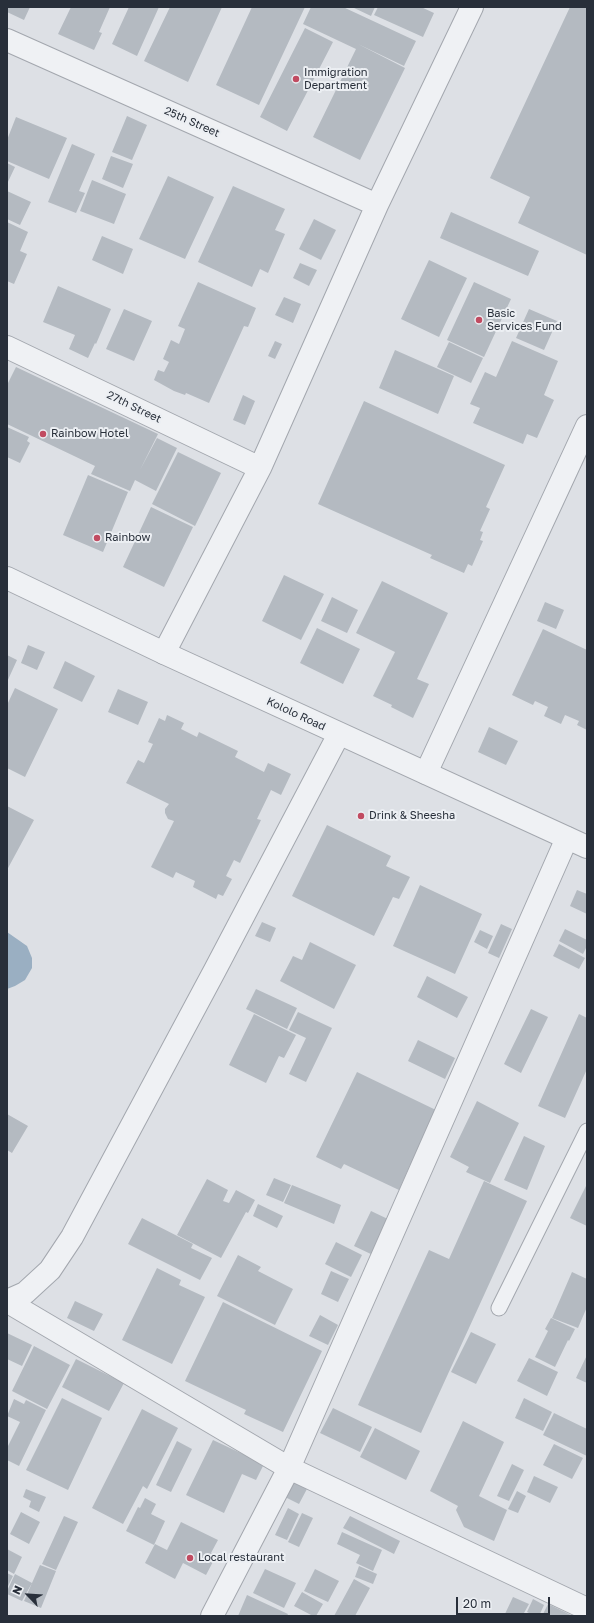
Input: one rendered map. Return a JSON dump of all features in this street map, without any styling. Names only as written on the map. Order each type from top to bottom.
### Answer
[{"type":"street","points":[[164,653],[260,468],[377,205],[472,7]]},
{"type":"street","name":"25th Street","points":[[7,40],[377,205]]},
{"type":"street","name":"27th Street","points":[[7,347],[260,468]]},
{"type":"street","points":[[426,773],[587,426]]},
{"type":"street","name":"Kololo Road","points":[[7,578],[164,653],[587,847]]},
{"type":"street","points":[[8,1302],[25,1293],[50,1270],[72,1237],[219,963],[339,734]]},
{"type":"street","points":[[212,1616],[289,1468],[567,838]]},
{"type":"street","points":[[8,1302],[289,1468],[587,1609]]},
{"type":"lane","points":[[499,1308],[587,1131]]},
{"type":"water","points":[[7,932],[27,946],[32,958],[32,968],[25,980],[7,989]]},
{"type":"building","points":[[7,7],[30,7],[24,20],[7,12]]},
{"type":"building","points":[[71,7],[110,7],[99,32],[102,33],[94,50],[58,34]]},
{"type":"building","points":[[129,7],[159,7],[137,56],[112,44]]},
{"type":"building","points":[[170,7],[222,7],[188,82],[144,61]]},
{"type":"building","points":[[252,7],[305,7],[259,105],[216,85]]},
{"type":"building","points":[[311,7],[343,7],[416,41],[404,66],[358,44],[405,68],[360,160],[313,137],[356,49],[303,24]]},
{"type":"building","points":[[352,7],[375,7],[371,16]]},
{"type":"building","points":[[378,7],[421,7],[434,13],[423,37],[374,15]]},
{"type":"building","points":[[570,7],[587,7],[587,255],[518,223],[530,197],[490,178]]},
{"type":"building","name":"Immigration Department","points":[[305,28],[333,42],[287,131],[260,117]]},
{"type":"building","points":[[127,116],[147,125],[132,160],[112,152]]},
{"type":"building","points":[[16,117],[67,138],[49,179],[7,161],[7,140]]},
{"type":"building","points":[[72,144],[95,154],[79,191],[85,193],[76,213],[48,202]]},
{"type":"building","points":[[111,156],[133,164],[123,188],[102,179]]},
{"type":"building","points":[[7,163],[15,167],[7,184]]},
{"type":"building","points":[[168,176],[214,197],[185,259],[139,239]]},
{"type":"building","points":[[92,180],[126,194],[114,224],[80,211]]},
{"type":"building","points":[[233,186],[285,209],[275,230],[285,234],[268,273],[260,269],[252,287],[198,262]]},
{"type":"building","points":[[7,191],[31,202],[20,225],[7,219]]},
{"type":"building","points":[[451,212],[539,251],[528,276],[440,238]]},
{"type":"building","points":[[314,219],[336,230],[321,260],[299,249]]},
{"type":"building","points":[[7,222],[28,232],[20,251],[27,254],[14,284],[7,281]]},
{"type":"building","points":[[102,236],[133,249],[123,274],[92,260]]},
{"type":"building","points":[[429,260],[467,278],[439,337],[401,319]]},
{"type":"building","points":[[300,263],[317,270],[309,286],[293,278]]},
{"type":"building","points":[[198,282],[256,308],[248,327],[244,326],[209,403],[186,393],[185,395],[174,391],[154,380],[158,370],[164,372],[169,362],[163,359],[171,340],[179,344],[185,329],[178,326]]},
{"type":"building","name":"Basic Services Fund","points":[[474,282],[511,299],[484,357],[447,340]]},
{"type":"building","points":[[58,286],[111,309],[96,344],[95,343],[88,358],[69,349],[75,335],[43,322]]},
{"type":"building","points":[[284,297],[301,304],[293,323],[275,315]]},
{"type":"building","points":[[124,309],[152,321],[134,361],[106,349]]},
{"type":"building","points":[[529,309],[557,321],[544,350],[516,338]]},
{"type":"building","points":[[275,341],[282,344],[275,359],[268,356]]},
{"type":"building","points":[[512,341],[558,361],[544,395],[554,400],[537,438],[527,434],[523,444],[473,423],[480,408],[470,404],[485,372],[496,377]]},
{"type":"building","points":[[449,342],[483,358],[471,383],[437,367]]},
{"type":"building","points":[[395,350],[454,376],[438,414],[379,388]]},
{"type":"building","points":[[16,367],[158,434],[140,470],[157,438],[177,448],[156,491],[135,480],[130,491],[91,474],[95,466],[7,424],[7,385]]},
{"type":"building","points":[[243,395],[255,401],[245,425],[233,420]]},
{"type":"building","points":[[364,401],[505,465],[486,507],[490,509],[480,531],[483,532],[480,540],[483,541],[472,566],[468,564],[464,573],[430,558],[432,555],[318,504]]},
{"type":"building","points":[[7,427],[29,437],[27,441],[30,443],[20,463],[7,457]]},
{"type":"building","points":[[178,452],[221,473],[195,526],[152,504]]},
{"type":"building","points":[[88,475],[128,492],[103,552],[63,535]]},
{"type":"building","points":[[151,507],[193,527],[164,587],[123,567]]},
{"type":"building","points":[[284,575],[324,594],[301,640],[262,621]]},
{"type":"building","points":[[382,581],[448,613],[417,679],[429,684],[413,718],[391,707],[392,705],[373,696],[395,652],[356,633]]},
{"type":"building","points":[[332,597],[358,610],[347,633],[321,621]]},
{"type":"building","points":[[545,602],[564,610],[556,629],[537,621]]},
{"type":"building","points":[[317,628],[360,649],[343,684],[300,663]]},
{"type":"building","points":[[543,629],[587,650],[587,730],[577,725],[579,721],[565,715],[561,724],[544,716],[548,707],[535,701],[533,705],[512,695]]},
{"type":"building","points":[[28,645],[45,652],[37,670],[21,663]]},
{"type":"building","points":[[7,655],[17,660],[7,682]]},
{"type":"building","points":[[65,661],[95,676],[82,702],[53,688]]},
{"type":"building","points":[[15,688],[58,709],[25,777],[7,768],[7,705]]},
{"type":"building","points":[[118,689],[148,702],[138,725],[108,712]]},
{"type":"building","points":[[167,715],[184,723],[181,729],[197,737],[199,732],[238,751],[235,757],[264,772],[268,763],[291,774],[281,795],[271,790],[257,819],[261,820],[240,863],[234,860],[226,876],[232,879],[223,896],[218,894],[216,899],[193,887],[195,881],[176,872],[173,878],[151,867],[174,821],[168,819],[165,813],[165,809],[169,804],[126,783],[138,760],[144,763],[153,744],[148,742],[159,718],[165,721]]},
{"type":"building","points":[[489,727],[518,741],[506,765],[478,752]]},
{"type":"building","points":[[7,806],[34,820],[7,870]]},
{"type":"building","points":[[327,825],[391,856],[386,866],[410,877],[399,899],[393,897],[374,936],[292,896]]},
{"type":"building","points":[[420,885],[482,914],[455,974],[393,946]]},
{"type":"building","points":[[577,890],[587,894],[587,914],[570,906]]},
{"type":"building","points":[[262,922],[276,928],[270,942],[255,936]]},
{"type":"building","points":[[501,924],[512,929],[499,958],[488,953]]},
{"type":"building","points":[[565,929],[587,940],[587,946],[583,954],[559,941]]},
{"type":"building","points":[[480,930],[493,936],[487,949],[474,942]]},
{"type":"building","points":[[310,942],[356,965],[334,1009],[280,981],[293,956],[302,960]]},
{"type":"building","points":[[559,944],[585,958],[579,969],[553,956]]},
{"type":"building","points":[[427,976],[468,997],[457,1018],[417,997]]},
{"type":"building","points":[[256,989],[297,1008],[287,1029],[246,1009]]},
{"type":"building","points":[[531,1009],[548,1017],[521,1073],[504,1064]]},
{"type":"building","points":[[298,1012],[332,1028],[306,1082],[289,1074],[306,1038],[289,1030]]},
{"type":"building","points":[[254,1014],[296,1035],[284,1058],[279,1056],[266,1083],[229,1065]]},
{"type":"building","points":[[579,1014],[587,1018],[587,1069],[565,1118],[538,1106]]},
{"type":"building","points":[[418,1040],[455,1058],[445,1079],[408,1061]]},
{"type":"building","points":[[357,1072],[438,1111],[414,1167],[410,1165],[399,1190],[344,1164],[341,1169],[316,1157]]},
{"type":"building","points":[[477,1101],[519,1123],[490,1183],[466,1172],[469,1167],[450,1157]]},
{"type":"building","points":[[7,1114],[28,1126],[12,1153],[7,1150]]},
{"type":"building","points":[[524,1136],[545,1146],[527,1190],[504,1180]]},
{"type":"building","points":[[274,1178],[291,1185],[283,1202],[266,1195]]},
{"type":"building","points":[[207,1179],[228,1190],[223,1201],[229,1203],[236,1190],[255,1200],[248,1213],[246,1212],[221,1258],[177,1235]]},
{"type":"building","points":[[484,1181],[527,1201],[421,1433],[358,1405],[429,1250],[449,1259]]},
{"type":"building","points":[[587,1184],[587,1226],[570,1218]]},
{"type":"building","points":[[292,1185],[341,1205],[334,1224],[284,1203]]},
{"type":"building","points":[[258,1204],[283,1216],[277,1228],[253,1216]]},
{"type":"building","points":[[371,1211],[392,1221],[375,1256],[354,1246]]},
{"type":"building","points":[[142,1218],[193,1244],[191,1248],[212,1258],[200,1280],[128,1244]]},
{"type":"building","points":[[336,1242],[362,1255],[351,1277],[325,1264]]},
{"type":"building","points":[[238,1255],[261,1267],[258,1271],[293,1289],[275,1325],[217,1296]]},
{"type":"building","points":[[157,1268],[181,1280],[179,1285],[205,1297],[172,1364],[122,1340]]},
{"type":"building","points":[[331,1271],[349,1279],[338,1302],[321,1294]]},
{"type":"building","points":[[572,1272],[587,1279],[587,1307],[578,1328],[552,1318]]},
{"type":"building","points":[[75,1301],[103,1314],[94,1331],[67,1318]]},
{"type":"building","points":[[223,1302],[322,1351],[283,1432],[244,1414],[246,1410],[185,1381]]},
{"type":"building","points":[[320,1315],[338,1325],[328,1345],[309,1336]]},
{"type":"building","points":[[551,1318],[575,1329],[555,1367],[535,1357],[548,1331],[545,1329]]},
{"type":"building","points":[[471,1332],[496,1344],[476,1384],[451,1372]]},
{"type":"building","points":[[7,1333],[32,1345],[22,1366],[7,1359]]},
{"type":"building","points":[[34,1346],[70,1365],[47,1409],[12,1391]]},
{"type":"building","points":[[587,1355],[587,1383],[576,1378]]},
{"type":"building","points":[[529,1358],[558,1372],[547,1396],[517,1381]]},
{"type":"building","points":[[76,1359],[124,1383],[109,1411],[62,1387]]},
{"type":"building","points":[[62,1398],[102,1418],[68,1490],[26,1470]]},
{"type":"building","points":[[524,1398],[552,1412],[543,1431],[515,1418]]},
{"type":"building","points":[[14,1399],[24,1404],[26,1400],[46,1410],[19,1466],[7,1460],[7,1448],[20,1422],[7,1416]]},
{"type":"building","points":[[333,1408],[372,1427],[360,1452],[320,1433]]},
{"type":"building","points":[[142,1409],[178,1428],[147,1489],[143,1486],[123,1524],[92,1508]]},
{"type":"building","points":[[554,1413],[587,1429],[587,1456],[543,1435]]},
{"type":"building","points":[[463,1421],[504,1442],[479,1496],[507,1510],[494,1541],[464,1527],[456,1510],[458,1506],[430,1491]]},
{"type":"building","points":[[375,1428],[420,1451],[406,1480],[360,1457]]},
{"type":"building","points":[[213,1440],[264,1464],[256,1480],[242,1474],[224,1513],[186,1495]]},
{"type":"building","points":[[177,1441],[192,1449],[171,1492],[156,1485]]},
{"type":"building","points":[[554,1444],[583,1458],[572,1479],[543,1465]]},
{"type":"building","points":[[512,1464],[524,1470],[509,1501],[497,1496]]},
{"type":"building","points":[[534,1476],[558,1487],[550,1503],[527,1492]]},
{"type":"building","points":[[295,1480],[308,1487],[299,1504],[285,1497]]},
{"type":"building","points":[[26,1489],[46,1497],[39,1512],[29,1507],[31,1501],[23,1497]]},
{"type":"building","points":[[517,1491],[526,1496],[518,1513],[508,1509]]},
{"type":"building","points":[[145,1498],[156,1504],[151,1514],[165,1521],[154,1545],[126,1531],[138,1507],[140,1508]]},
{"type":"building","points":[[288,1508],[299,1514],[287,1540],[275,1535]]},
{"type":"building","points":[[21,1512],[40,1522],[29,1544],[10,1534]]},
{"type":"building","points":[[302,1513],[313,1518],[299,1547],[288,1542]]},
{"type":"building","points":[[64,1516],[78,1522],[56,1570],[42,1564]]},
{"type":"building","points":[[350,1516],[400,1541],[394,1554],[343,1528]]},
{"type":"building","points":[[181,1522],[218,1540],[211,1553],[216,1556],[206,1575],[183,1563],[175,1579],[145,1563],[155,1544],[167,1550]]},
{"type":"building","points":[[342,1532],[382,1550],[373,1571],[356,1563],[360,1555],[337,1544]]},
{"type":"building","points":[[7,1549],[22,1557],[14,1574],[7,1570]]},
{"type":"building","points":[[40,1565],[56,1571],[41,1608],[24,1601]]},
{"type":"building","points":[[359,1566],[377,1574],[373,1584],[355,1577]]},
{"type":"building","points":[[265,1569],[296,1583],[284,1608],[253,1593]]},
{"type":"building","points":[[315,1569],[339,1581],[328,1602],[304,1591]]},
{"type":"building","points":[[7,1573],[13,1576],[7,1588]]},
{"type":"building","points":[[15,1574],[32,1583],[22,1601],[7,1594]]},
{"type":"building","points":[[354,1579],[370,1588],[355,1616],[334,1616]]},
{"type":"building","points":[[302,1592],[323,1604],[316,1616],[313,1616],[294,1606]]},
{"type":"building","points":[[247,1595],[288,1614],[287,1616],[238,1616]]},
{"type":"building","points":[[513,1597],[529,1604],[524,1613],[529,1616],[504,1616]]},
{"type":"building","points":[[533,1599],[544,1605],[539,1616],[535,1616],[527,1612]]},
{"type":"building","points":[[548,1604],[573,1616],[542,1616]]},
{"type":"place","name":"Immigration Department","points":[[296,79]]},
{"type":"place","name":"Basic Services Fund","points":[[479,320]]},
{"type":"place","name":"Rainbow Hotel","points":[[43,434]]},
{"type":"place","name":"Rainbow","points":[[97,538]]},
{"type":"place","name":"Drink & Sheesha","points":[[361,816]]},
{"type":"place","name":"Local restaurant","points":[[190,1558]]}]
